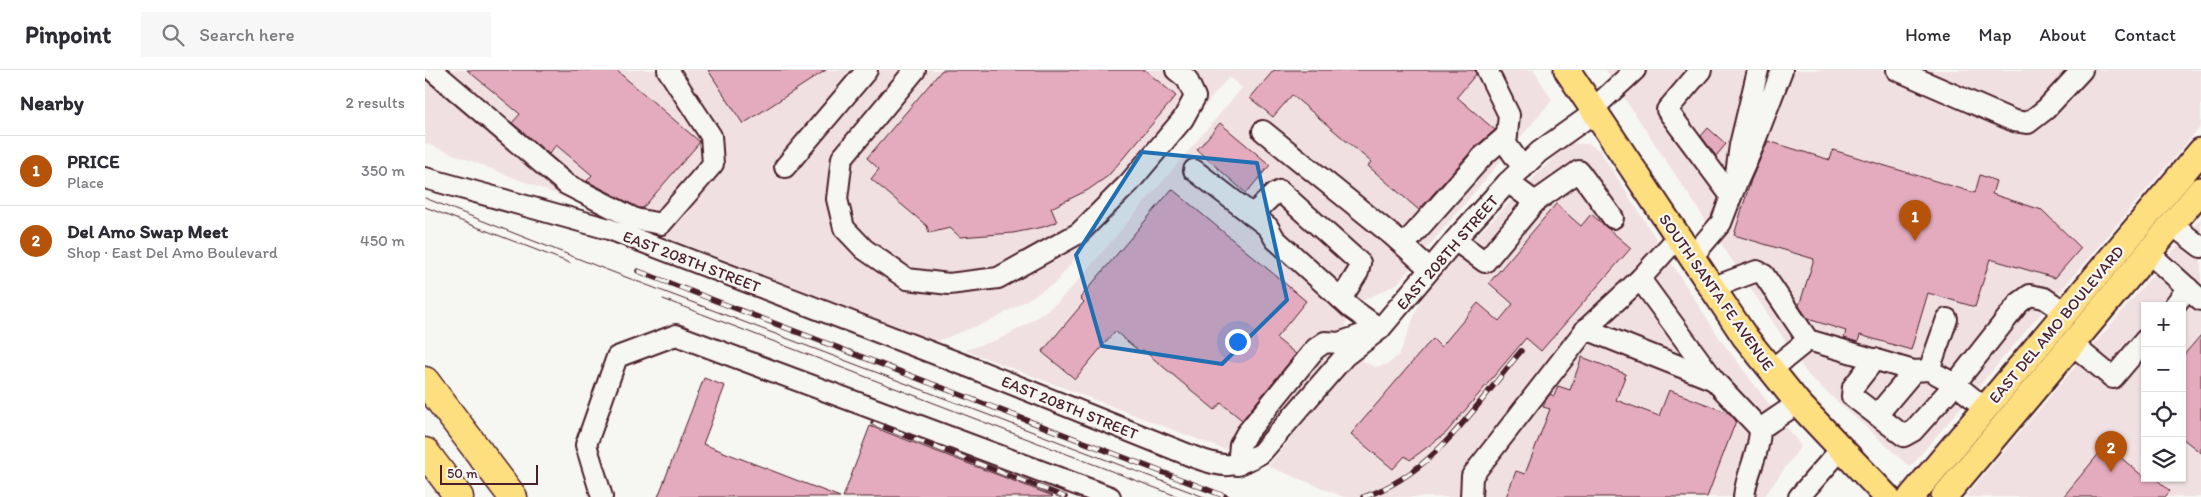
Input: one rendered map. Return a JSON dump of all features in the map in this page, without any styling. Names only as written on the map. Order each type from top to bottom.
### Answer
[{"type":"highway","points":[[425,381],[513,497]]},
{"type":"highway","points":[[425,452],[459,497]]},
{"type":"main road","name":"SOUTH SANTA FE AVENUE","points":[[1567,70],[1745,337],[1798,402],[1887,497]]},
{"type":"main road","name":"EAST DEL AMO BOULEVARD","points":[[1911,497],[2201,151]]},
{"type":"main road","name":"EAST DEL AMO BOULEVARD","points":[[1944,497],[2201,190]]},
{"type":"street","points":[[432,70],[566,184],[635,219],[661,224],[713,164],[711,136],[668,70]]},
{"type":"street","points":[[785,167],[867,70]]},
{"type":"street","points":[[915,70],[842,158],[837,199],[844,228],[864,249],[907,279],[949,284],[998,278],[1079,232],[1130,182],[1183,119],[1195,97],[1181,74]]},
{"type":"street","points":[[1487,70],[1509,115],[1505,144],[1523,168]]},
{"type":"street","name":"EAST 208TH STREET","points":[[425,178],[609,229],[972,368],[1194,458],[1216,465],[1238,465],[1261,453],[1345,356],[1381,329],[1455,240],[1508,182],[1539,152],[1594,110],[1635,70]]},
{"type":"street","points":[[1701,70],[1667,110],[1732,192]]},
{"type":"street","points":[[1732,192],[1740,145],[1758,70]]},
{"type":"street","points":[[1471,497],[1472,476],[1586,330],[1640,279],[1721,223],[1782,70]]},
{"type":"street","points":[[1897,70],[2014,121],[2029,123],[2046,110],[2082,70]]},
{"type":"street","points":[[1263,131],[1430,269]]},
{"type":"street","points":[[1403,245],[1483,156],[1507,134]]},
{"type":"street","points":[[1194,170],[1268,227],[1275,239],[1341,299],[1381,329]]},
{"type":"street","points":[[1455,240],[1485,262],[1535,202],[1579,171],[1613,218]]},
{"type":"street","points":[[1508,182],[1535,202]]},
{"type":"street","points":[[1252,215],[1273,194],[1280,191],[1360,264],[1358,272],[1341,299]]},
{"type":"street","points":[[2172,225],[2201,247]]},
{"type":"street","points":[[2149,253],[2195,294],[2181,302]]},
{"type":"street","points":[[1711,288],[1757,271],[1763,275],[1808,340],[1921,371],[1955,384],[1985,408]]},
{"type":"street","points":[[1640,279],[1714,380],[1760,429],[1759,444],[1745,486],[1744,497]]},
{"type":"street","points":[[1875,359],[1853,387],[1852,396],[1904,436],[1913,432],[1955,384],[2019,303],[2030,296],[2044,298],[2065,312]]},
{"type":"street","points":[[1877,415],[1921,371],[1947,319]]},
{"type":"street","points":[[1238,465],[1241,444],[1246,434],[1315,349],[1325,342],[1339,343],[1381,329]]},
{"type":"street","points":[[1586,330],[1714,380]]},
{"type":"street","points":[[603,497],[586,445],[617,357],[676,336],[1110,497]]},
{"type":"street","points":[[1771,370],[1808,340]]},
{"type":"street","points":[[2072,344],[2113,378],[2141,345]]},
{"type":"street","points":[[1760,429],[1798,402]]},
{"type":"street","points":[[1799,497],[1841,449]]},
{"type":"highlighted area","points":[[1142,152],[1257,163],[1287,300],[1222,364],[1102,346],[1076,255]]},
{"type":"shaded area","points":[[425,70],[1534,70],[1552,100],[1397,284],[1360,302],[1348,316],[1344,333],[1347,344],[1264,441],[1223,449],[965,350],[1000,339],[1026,325],[1057,303],[1242,88],[1229,77],[1055,283],[995,319],[935,342],[425,143]]},
{"type":"shaded area","points":[[1606,70],[2201,70],[2201,126],[1910,467],[1808,375]]},
{"type":"shaded area","points":[[1568,143],[1589,144],[1600,151],[1720,339],[1801,446],[1764,497],[1344,497],[1268,466],[1357,358],[1375,367],[1388,364],[1399,355],[1426,287]]},
{"type":"shaded area","points":[[2201,218],[2201,497],[1965,497]]},
{"type":"building","points":[[467,70],[616,70],[700,142],[643,208],[639,208],[587,181],[592,175],[556,145],[549,154],[512,123],[520,114]]},
{"type":"building","points":[[708,70],[826,70],[743,124]]},
{"type":"building","points":[[942,70],[1145,70],[1176,96],[1108,176],[1088,190],[1051,208],[1057,222],[1013,233],[960,237],[950,228],[929,233],[927,226],[871,179],[879,169],[867,158]]},
{"type":"building","points":[[1274,70],[1475,70],[1476,74],[1457,97],[1495,130],[1474,148],[1419,210],[1368,166],[1371,162],[1292,95],[1273,117],[1250,98]]},
{"type":"building","points":[[1220,123],[1270,165],[1246,193],[1197,150]]},
{"type":"building","points":[[1708,128],[1726,144],[1716,156],[1701,136]]},
{"type":"building","points":[[1768,141],[1830,160],[1833,150],[1975,193],[1980,175],[1996,181],[1992,194],[2042,210],[2081,248],[2055,278],[1990,259],[1975,307],[1928,293],[1911,350],[1860,335],[1858,342],[1844,338],[1846,331],[1808,319],[1799,306],[1814,259],[1734,235],[1751,180]]},
{"type":"building","points":[[1172,189],[1306,301],[1276,338],[1296,354],[1242,420],[1221,403],[1215,410],[1143,350],[1140,352],[1115,331],[1075,379],[1042,352],[1084,302],[1080,298]]},
{"type":"building","points":[[1556,204],[1581,226],[1591,214],[1631,248],[1541,351],[1526,338],[1446,433],[1410,460],[1405,456],[1393,469],[1351,434],[1426,346],[1433,339],[1441,347],[1478,303],[1499,321],[1513,304],[1489,283]]},
{"type":"building","points":[[2201,335],[2201,453],[2186,441],[2186,352]]},
{"type":"building","points":[[1582,357],[1626,374],[1616,400],[1659,416],[1669,390],[1729,413],[1736,421],[1707,497],[1506,497],[1516,471],[1525,474],[1550,409],[1543,407],[1546,400],[1550,394],[1554,396],[1558,386],[1570,390]]},
{"type":"building","points":[[704,378],[725,386],[703,444],[840,497],[658,497]]},
{"type":"building","points":[[870,426],[1053,496],[843,497]]},
{"type":"building","points":[[2106,445],[2141,475],[2141,482],[2160,482],[2170,491],[2165,497],[2063,497]]},
{"type":"tram line","points":[[425,198],[602,268],[1204,497]]},
{"type":"tram line","points":[[425,207],[570,263]]},
{"type":"tram line","points":[[663,299],[1179,497]]},
{"type":"railway","points":[[638,271],[1227,497]]},
{"type":"railway","points":[[1363,497],[1388,487],[1432,455],[1470,415],[1521,351]]},
{"type":"railway","points":[[873,423],[1065,497]]},
{"type":"place","name":"PRICE","points":[[1915,241]]},
{"type":"place","name":"Del Amo Swap Meet","points":[[2111,472]]}]
